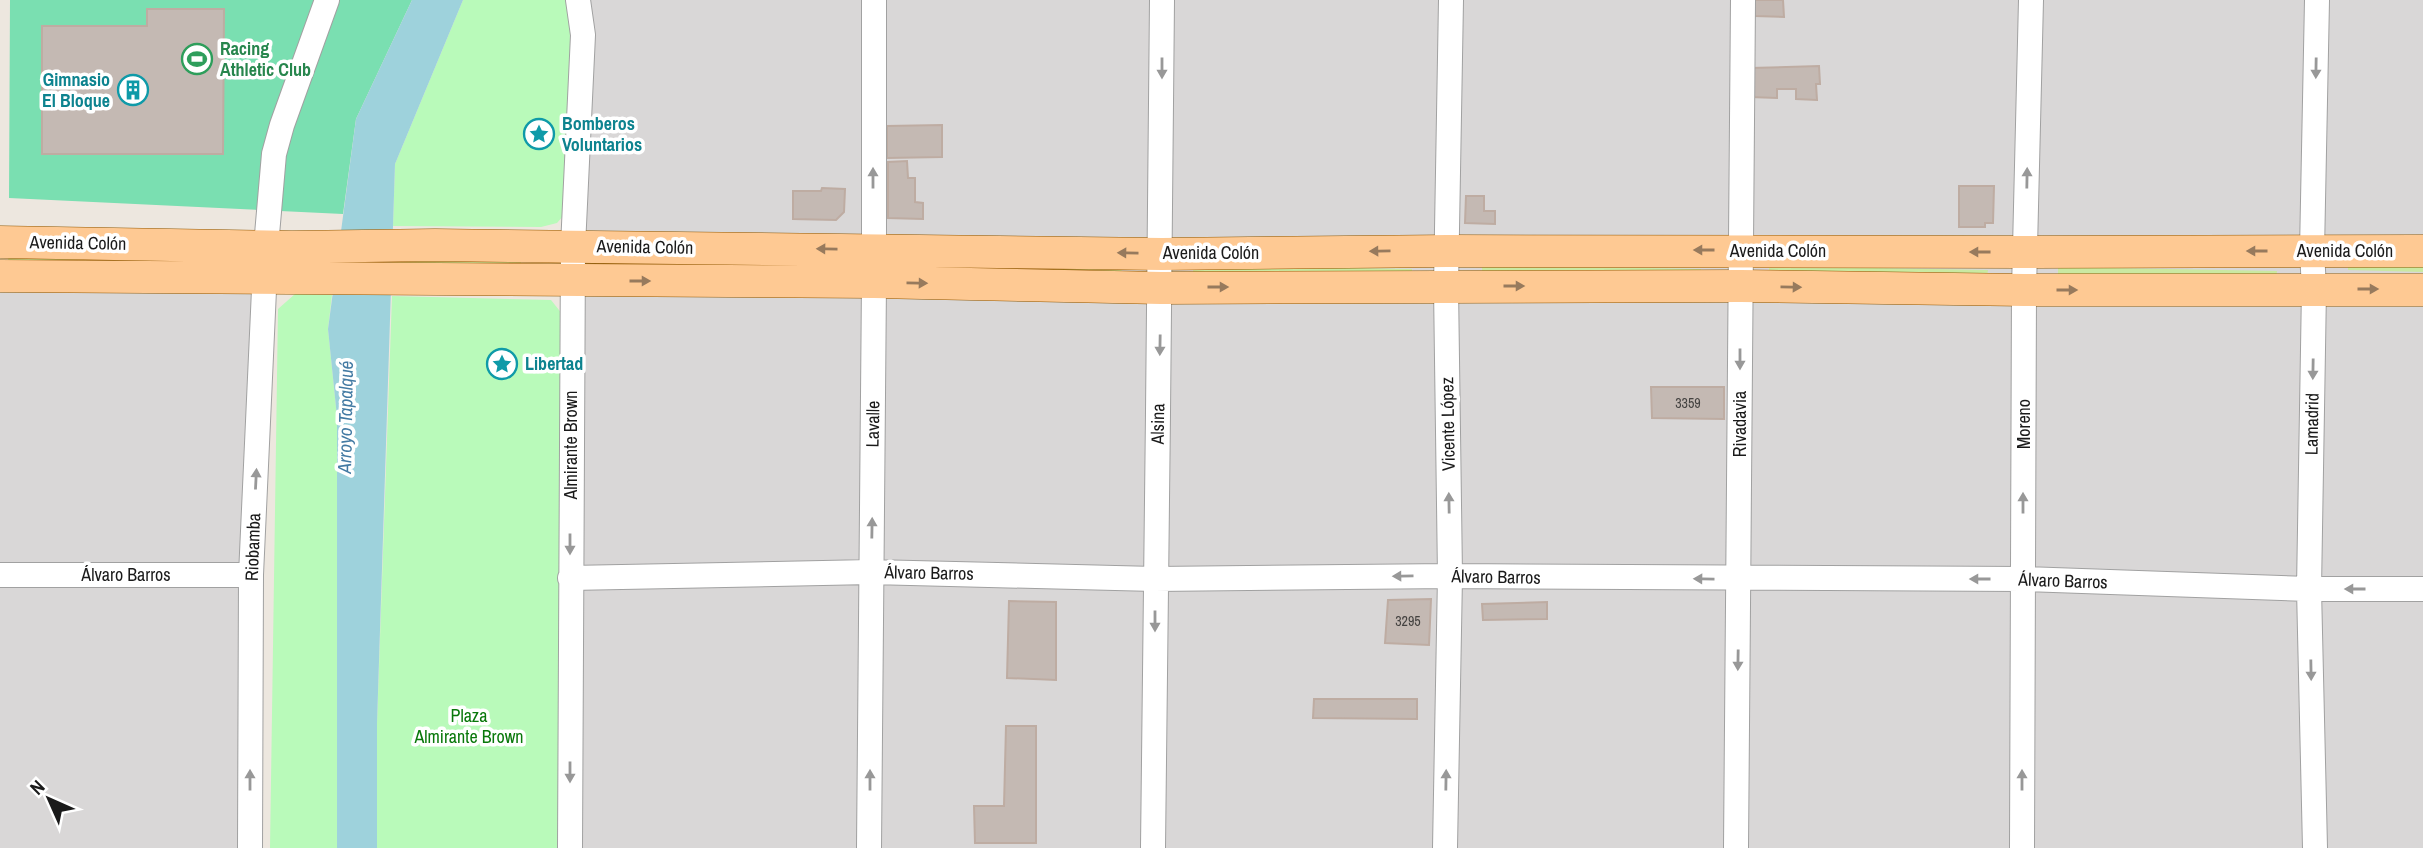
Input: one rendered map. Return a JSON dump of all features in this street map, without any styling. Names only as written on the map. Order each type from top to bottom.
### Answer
[{"type":"main road","name":"Avenida Colón","points":[[0,242],[266,246],[286,267]]},
{"type":"main road","name":"Avenida Colón","points":[[286,267],[435,245],[1161,254],[1741,250],[2423,251]]},
{"type":"main road","name":"Avenida Colón","points":[[0,276],[286,267],[435,278],[1161,288],[1741,286],[2024,290],[2423,290]]},
{"type":"street","name":"Almirante Brown","points":[[569,848],[572,280],[583,35],[578,0]]},
{"type":"street","points":[[583,35],[589,0]]},
{"type":"street","name":"Lavalle","points":[[869,848],[874,0]]},
{"type":"street","name":"Alsina","points":[[1153,848],[1162,0]]},
{"type":"street","name":"Vicente López","points":[[1445,848],[1450,576],[1446,286],[1451,0]]},
{"type":"street","name":"Rivadavia","points":[[1736,848],[1743,0]]},
{"type":"street","name":"Moreno","points":[[2021,848],[2024,290],[2031,0]]},
{"type":"street","name":"Lamadrid","points":[[2315,848],[2309,589],[2317,0]]},
{"type":"street","points":[[266,246],[274,154],[320,3]]},
{"type":"street","name":"Riobamba","points":[[250,848],[251,575],[286,267]]},
{"type":"street","name":"Álvaro Barros","points":[[570,578],[872,572],[1155,579],[1450,576],[2023,579],[2309,589],[2423,589]]},
{"type":"street","name":"Álvaro Barros","points":[[0,575],[251,575]]},
{"type":"shaded area","points":[[578,0],[2423,0],[2423,848],[570,848]]},
{"type":"shaded area","points":[[0,276],[266,278],[250,848],[0,848]]},
{"type":"green space","name":"Racing Athletic Club","points":[[10,0],[412,0],[356,119],[343,214],[9,198]]},
{"type":"green space","points":[[463,0],[572,0],[564,215],[557,223],[541,227],[393,226],[395,164]]},
{"type":"green space","points":[[9,254],[227,258],[227,265],[8,261]]},
{"type":"green space","points":[[302,257],[521,261],[521,268],[302,264]]},
{"type":"green space","points":[[903,263],[1122,267],[1121,274],[903,270]]},
{"type":"green space","points":[[2348,264],[2423,265],[2423,272],[2348,270]]},
{"type":"green space","points":[[1194,265],[1412,269],[1412,276],[1193,272]]},
{"type":"green space","points":[[1482,265],[1701,269],[1700,276],[1482,272]]},
{"type":"green space","points":[[1769,266],[1988,270],[1987,277],[1769,273]]},
{"type":"green space","points":[[2058,267],[2277,271],[2276,278],[2058,274]]},
{"type":"green space","points":[[295,294],[332,295],[328,329],[337,417],[337,848],[270,848],[278,309]]},
{"type":"green space","name":"Plaza Almirante Brown","points":[[392,296],[551,300],[563,315],[560,848],[377,848],[377,724]]},
{"type":"water","name":"Arroyo Tapalqué","points":[[412,0],[463,0],[395,164],[377,724],[377,848],[337,848],[337,417],[328,329],[356,119]]},
{"type":"building","points":[[1755,0],[1783,0],[1784,17],[1755,16]]},
{"type":"building","name":"Gimnasio El Bloque","points":[[147,9],[224,9],[223,154],[42,154],[42,26],[147,26]]},
{"type":"building","points":[[1819,66],[1817,100],[1796,99],[1796,89],[1777,89],[1777,98],[1750,97],[1751,68]]},
{"type":"building","points":[[942,125],[942,157],[887,158],[887,126]]},
{"type":"building","points":[[907,161],[908,178],[915,178],[915,202],[923,203],[923,219],[888,218],[888,162]]},
{"type":"building","points":[[1959,186],[1994,186],[1993,223],[1985,223],[1985,227],[1959,227]]},
{"type":"building","points":[[822,188],[845,189],[844,212],[836,220],[793,219],[793,191],[821,191]]},
{"type":"building","points":[[1466,196],[1484,196],[1484,211],[1495,211],[1495,224],[1465,223]]},
{"type":"building","points":[[1651,387],[1724,387],[1724,419],[1652,418]]},
{"type":"building","points":[[1431,599],[1429,645],[1385,643],[1388,600]]},
{"type":"building","points":[[1009,601],[1056,602],[1056,680],[1007,678]]},
{"type":"building","points":[[1547,602],[1547,619],[1483,620],[1482,604]]},
{"type":"building","points":[[1314,699],[1417,699],[1417,719],[1313,718]]},
{"type":"building","points":[[1006,726],[1036,726],[1036,843],[975,843],[974,806],[1004,806]]},
{"type":"place","name":"Racing Athletic Club","points":[[197,59]]},
{"type":"place","name":"Gimnasio El Bloque","points":[[133,90]]},
{"type":"place","name":"Bomberos Voluntarios","points":[[539,134]]},
{"type":"place","name":"Libertad","points":[[502,364]]}]
